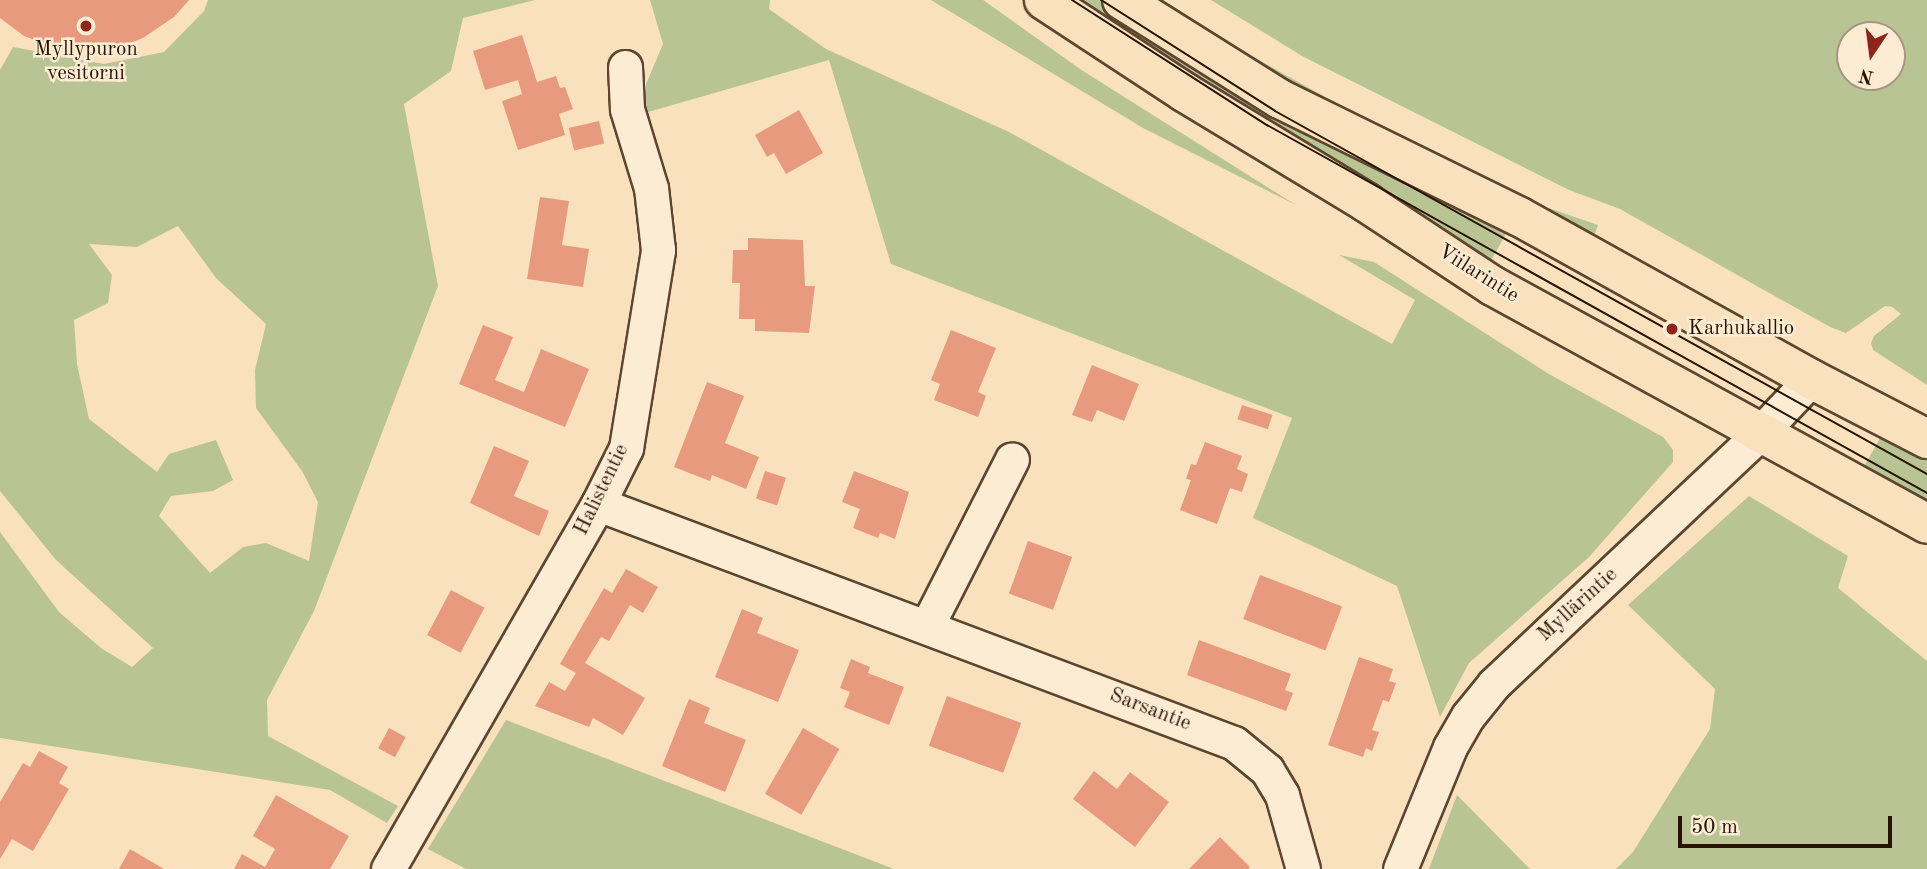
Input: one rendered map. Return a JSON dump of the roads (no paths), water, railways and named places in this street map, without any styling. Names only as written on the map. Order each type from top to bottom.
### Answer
[{"type":"main road","name":"Viilarintie","points":[[1044,0],[1184,92],[1367,203],[1493,286],[1927,524]]},
{"type":"main road","points":[[1122,0],[1280,99],[1520,217],[1811,379],[1927,439]]},
{"type":"street","name":"Halistentie","points":[[388,869],[598,504],[626,448],[658,250],[651,188],[627,109],[625,67]]},
{"type":"street","name":"Myllärintie","points":[[1400,869],[1450,747],[1468,716],[1494,684],[1761,432],[1811,379]]},
{"type":"street","points":[[927,626],[1012,459]]},
{"type":"street","name":"Sarsantie","points":[[598,504],[1234,743],[1267,770],[1282,795],[1303,869]]},
{"type":"tram line","points":[[1072,0],[1267,125],[1927,493]]},
{"type":"tram line","points":[[1101,0],[1275,111],[1927,474]]},
{"type":"place","name":"Myllypuron vesitorni","points":[[86,26]]},
{"type":"place","name":"Karhukallio","points":[[1672,329]]}]
